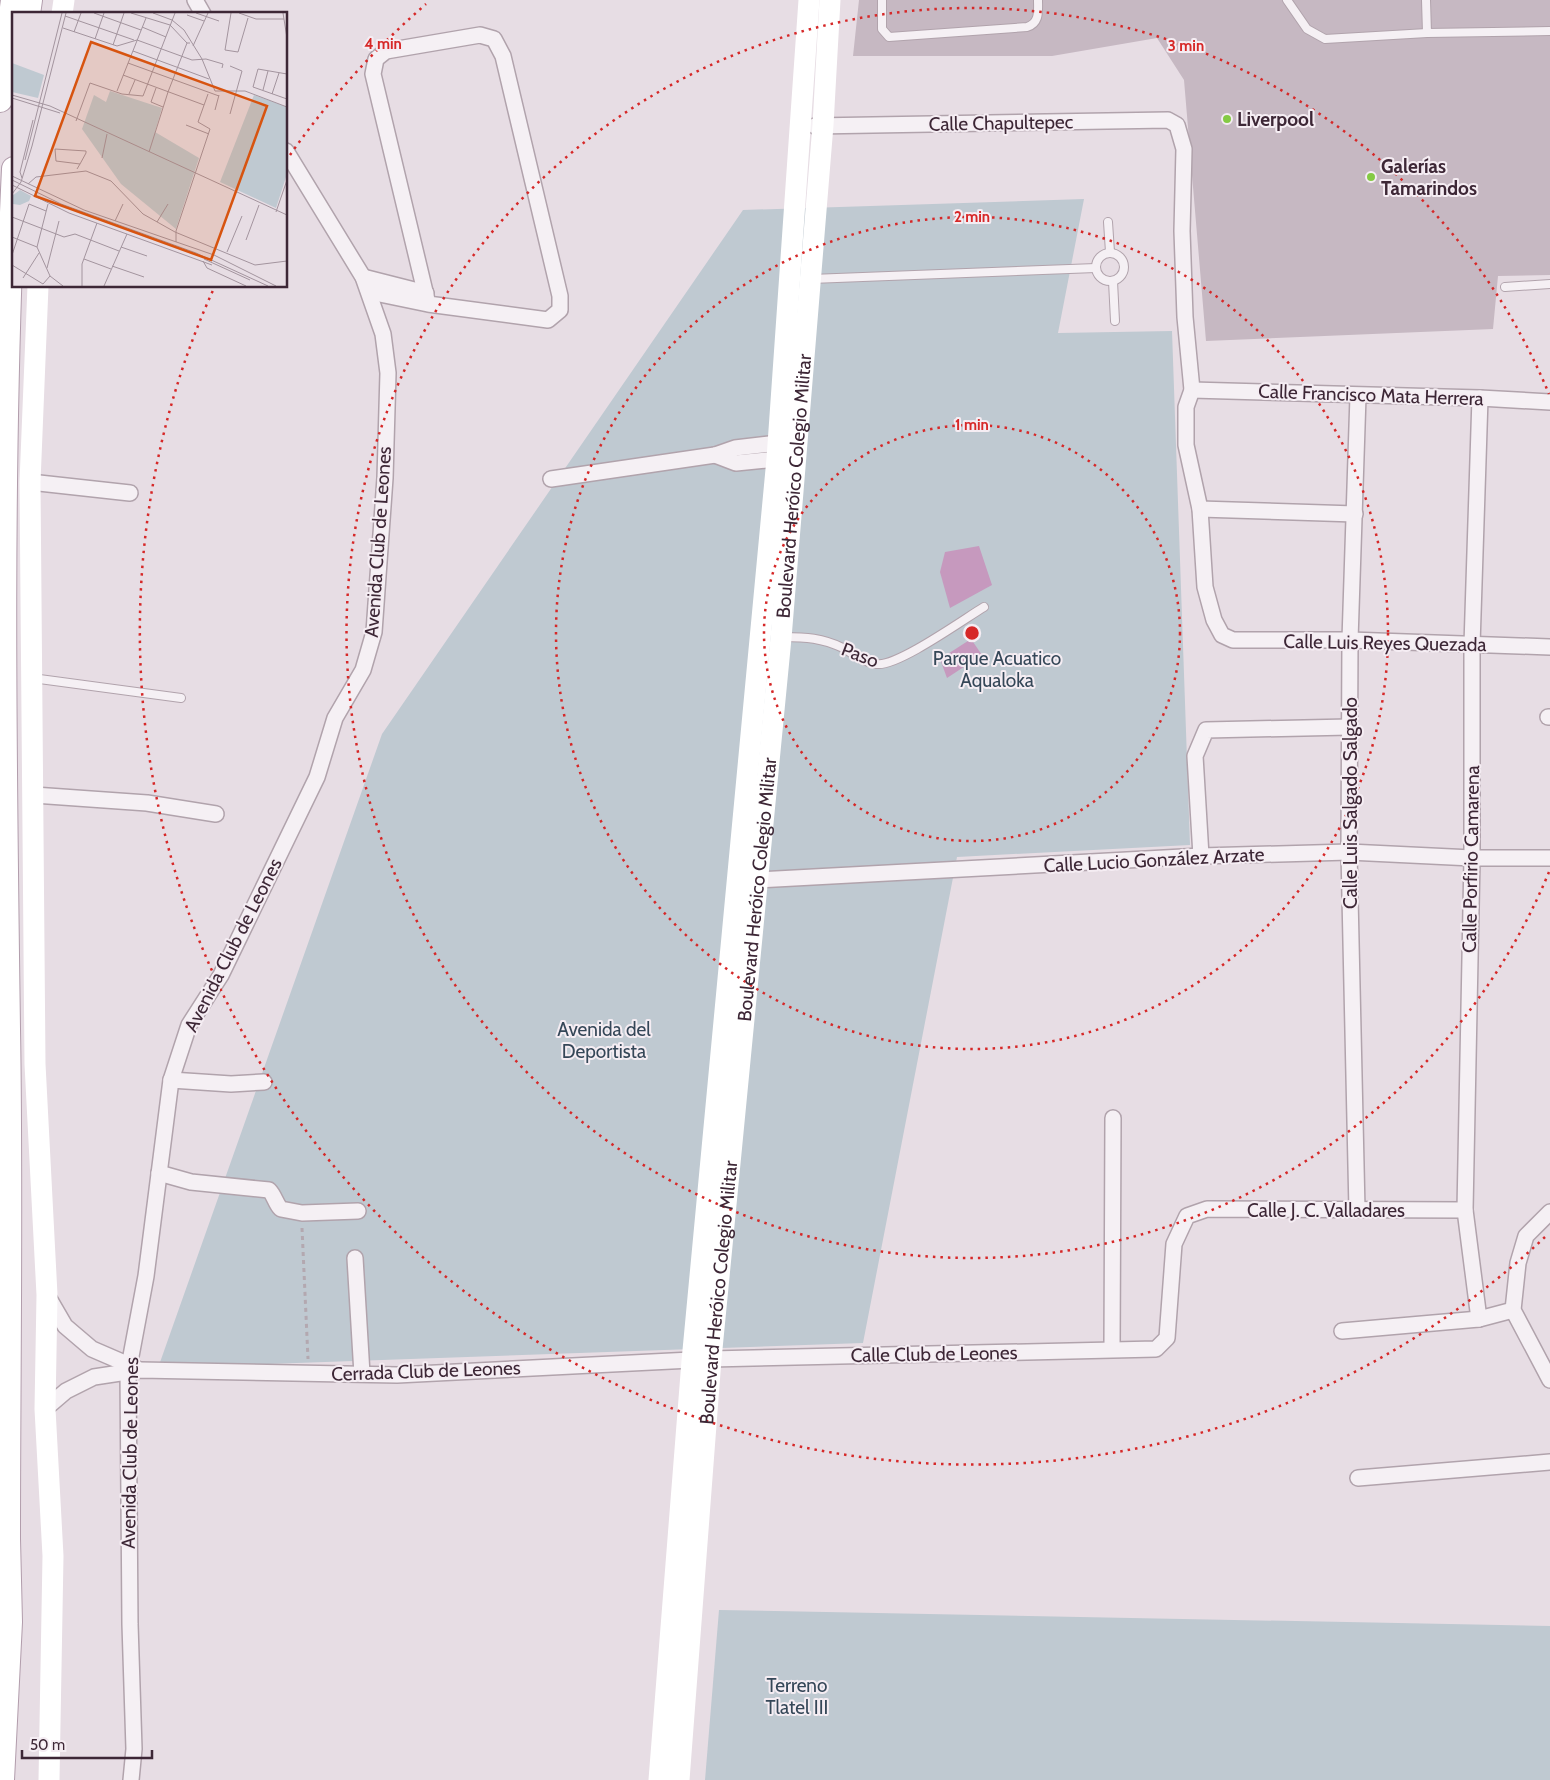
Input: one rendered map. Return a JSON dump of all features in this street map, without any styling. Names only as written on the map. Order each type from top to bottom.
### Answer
[{"type":"main road","points":[[0,100],[13,0]]},
{"type":"main road","name":"Boulevard Heróico Colegio Militar","points":[[679,1780],[702,1360],[778,451],[802,126],[809,0]]},
{"type":"main road","name":"Boulevard Heróico Colegio Militar","points":[[659,1780],[702,1360],[759,880],[782,638],[823,125],[830,0]]},
{"type":"main road","points":[[2,1780],[10,1622],[8,1539],[8,1033],[1,460],[7,260],[12,195]]},
{"type":"main road","points":[[38,288],[30,482],[35,1064],[47,1295],[45,1409],[53,1556],[49,1780]]},
{"type":"street","points":[[195,0],[202,12]]},
{"type":"street","points":[[370,292],[427,298],[548,320],[560,310],[560,296],[503,56],[494,39],[480,35],[386,51],[376,59],[373,74],[427,298]]},
{"type":"street","name":"Calle Chapultepec","points":[[802,126],[1168,120],[1177,125],[1184,150],[1182,231],[1185,317],[1192,390]]},
{"type":"street","name":"Avenida Club de Leones","points":[[131,1780],[134,1749],[130,1624],[132,1369],[171,1080],[189,1025],[221,975],[317,777],[335,718],[363,670],[374,632],[385,478],[388,374],[383,334],[370,292],[363,277],[288,153]]},
{"type":"street","points":[[363,277],[427,298]]},
{"type":"street","points":[[1192,390],[1186,407],[1186,445],[1200,509],[1355,514]]},
{"type":"street","name":"Calle Francisco Mata Herrera","points":[[1192,390],[1480,398],[1550,402]]},
{"type":"street","name":"Calle Luis Salgado Salgado","points":[[1357,1210],[1348,852],[1350,640],[1358,396]]},
{"type":"street","name":"Calle Porfirio Camarena","points":[[1479,1319],[1465,1210],[1472,858],[1472,645],[1480,398]]},
{"type":"street","points":[[551,479],[715,456],[736,448],[778,451]]},
{"type":"street","points":[[30,482],[130,493]]},
{"type":"street","name":"Calle Luis Reyes Quezada","points":[[1200,509],[1205,587],[1214,620],[1222,635],[1232,640],[1350,640],[1550,647]]},
{"type":"street","points":[[1201,856],[1195,756],[1206,730],[1349,727]]},
{"type":"street","points":[[34,796],[147,803],[216,814]]},
{"type":"street","name":"Calle Lucio González Arzate","points":[[759,880],[1201,856],[1348,852],[1472,858],[1550,858]]},
{"type":"street","points":[[171,1080],[231,1084],[264,1082]]},
{"type":"street","points":[[1112,1349],[1113,1118]]},
{"type":"street","points":[[159,1173],[191,1182],[269,1190],[275,1196],[276,1204],[281,1209],[302,1213],[358,1211]]},
{"type":"street","name":"Calle J. C. Valladares","points":[[1156,1348],[1167,1338],[1174,1244],[1187,1216],[1207,1209],[1465,1210]]},
{"type":"street","points":[[1550,1212],[1526,1236],[1518,1263],[1513,1310],[1550,1380]]},
{"type":"street","points":[[355,1258],[362,1374]]},
{"type":"street","name":"Cerrada Club de Leones","points":[[47,1295],[65,1326],[92,1348],[132,1369]]},
{"type":"street","points":[[1342,1331],[1479,1319],[1513,1310]]},
{"type":"street","name":"Calle Club de Leones","points":[[702,1360],[1156,1348]]},
{"type":"street","name":"Cerrada Club de Leones","points":[[45,1409],[66,1391],[94,1377],[132,1369],[362,1374],[702,1360]]},
{"type":"street","points":[[1358,1478],[1550,1462]]},
{"type":"lane","points":[[882,0],[882,29],[889,37],[1033,25],[1037,19],[1038,0]]},
{"type":"lane","points":[[1287,0],[1307,29],[1325,39],[1427,33],[1550,31]]},
{"type":"lane","points":[[1426,0],[1427,33]]},
{"type":"lane","points":[[1108,222],[1110,252]]},
{"type":"lane","points":[[1110,252],[1100,257],[1096,268],[1101,278],[1113,281]]},
{"type":"lane","points":[[1110,252],[1121,257],[1124,263],[1122,274],[1113,281]]},
{"type":"lane","points":[[810,279],[1096,268]]},
{"type":"lane","points":[[1113,281],[1115,321]]},
{"type":"lane","points":[[1505,287],[1550,284]]},
{"type":"lane","name":"Paso","points":[[782,638],[810,636],[842,648],[865,661],[887,665],[939,636],[984,607]]},
{"type":"lane","points":[[32,678],[181,698]]},
{"type":"path","points":[[302,1213],[308,1374]]},
{"type":"green space","name":"Avenida del Deportista","points":[[1084,199],[1058,333],[1172,331],[1190,845],[957,857],[863,1343],[158,1368],[382,734],[743,210]]},
{"type":"green space","name":"Terreno Tlatel III","points":[[719,1610],[1550,1626],[1550,1780],[705,1780]]},
{"type":"shaded area","points":[[979,546],[992,585],[950,608],[940,572],[945,552]]},
{"type":"shaded area","points":[[971,639],[982,655],[947,678],[940,659]]},
{"type":"building","name":"Galerías Tamarindos","points":[[859,0],[1550,0],[1550,275],[1498,276],[1493,329],[1206,341],[1184,80],[1157,38],[1052,56],[853,56]]},
{"type":"place","name":"Liverpool","points":[[1227,119]]},
{"type":"place","name":"Galerías Tamarindos","points":[[1371,177]]},
{"type":"park label","name":"Parque Acuatico Aqualoka","points":[[997,669]]}]
